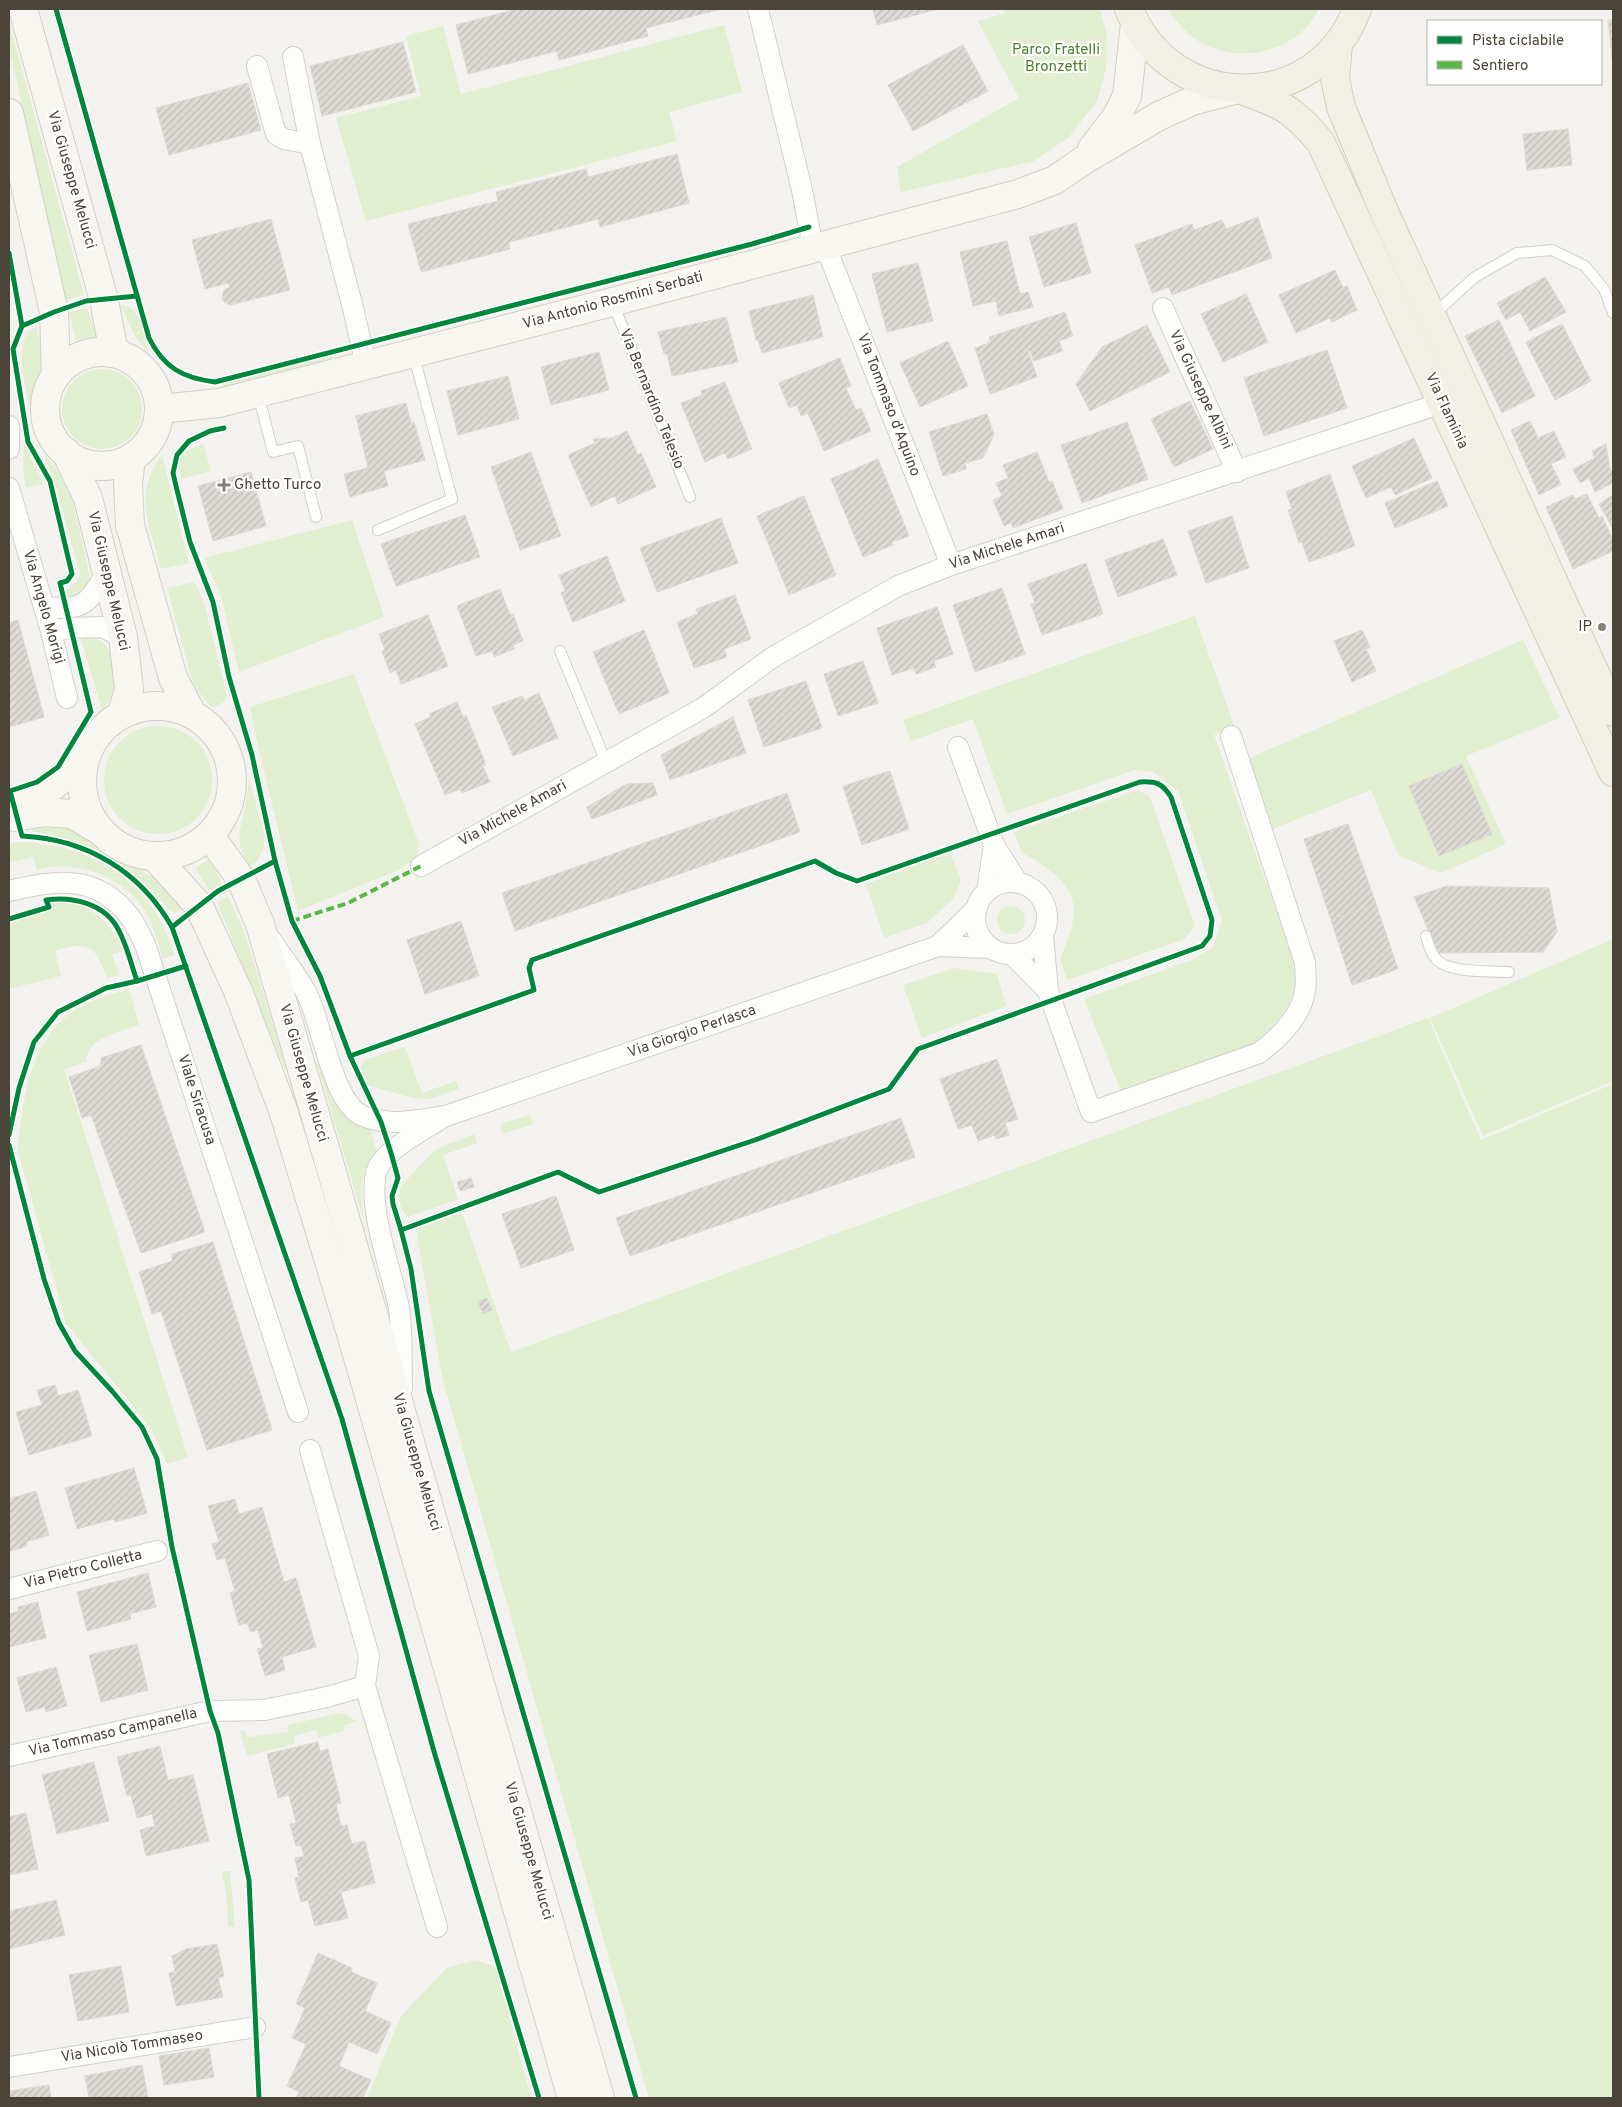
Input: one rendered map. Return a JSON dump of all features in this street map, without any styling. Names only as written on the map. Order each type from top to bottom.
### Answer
[{"type":"main road","name":"Via Giuseppe Melucci","points":[[23,9],[104,300],[114,353]]},
{"type":"main road","points":[[1132,17],[1154,50],[1177,70],[1206,83],[1238,89],[1269,86],[1294,78],[1319,63],[1338,44],[1352,22],[1357,9]]},
{"type":"main road","name":"Via Antonio Rosmini Serbati","points":[[1084,160],[1117,116],[1127,96],[1132,17]]},
{"type":"main road","name":"Via Flaminia","points":[[1338,44],[1336,79],[1341,106],[1383,209],[1613,712]]},
{"type":"main road","name":"Via Antonio Rosmini Serbati","points":[[160,409],[219,402],[258,393],[612,302],[1018,194],[1055,180],[1084,160],[1159,116],[1192,101],[1238,89]]},
{"type":"main road","name":"Via Flaminia","points":[[1238,89],[1286,108],[1308,126],[1321,142],[1613,772]]},
{"type":"main road","points":[[9,113],[54,312],[56,375]]},
{"type":"main road","points":[[98,352],[114,353],[129,358],[142,367],[151,380],[157,394],[160,409],[158,424],[152,437],[143,449],[131,458],[118,463],[104,465],[84,462],[66,452],[56,442],[49,429],[46,416],[46,401],[56,375],[68,363],[82,355],[98,352]]},
{"type":"main road","name":"Via Giuseppe Melucci","points":[[66,452],[88,498],[123,637],[129,689],[122,714]]},
{"type":"main road","points":[[131,458],[128,484],[130,525],[173,678],[192,714]]},
{"type":"main road","points":[[9,806],[40,796],[66,776],[94,739],[111,721],[122,714],[150,706],[178,708],[206,723],[221,741],[231,763],[233,778],[232,794],[220,824],[210,836],[198,845],[170,856],[154,857],[124,849],[99,830],[72,814],[45,812],[9,818]]},
{"type":"main road","points":[[94,739],[82,769],[81,785],[84,802],[99,830]]},
{"type":"main road","name":"Via Giuseppe Melucci","points":[[210,836],[241,879],[260,924],[600,2098]]},
{"type":"main road","name":"Via Giuseppe Melucci","points":[[154,857],[199,906],[238,991],[284,1113],[353,1340],[572,2098]]},
{"type":"street","points":[[758,9],[802,190],[819,247]]},
{"type":"street","points":[[293,57],[310,144],[366,365]]},
{"type":"street","points":[[257,66],[276,134],[284,139],[310,144]]},
{"type":"street","name":"Via Tommaso d'Aquino","points":[[819,247],[951,565]]},
{"type":"street","name":"Via Giuseppe Albini","points":[[1163,308],[1237,472]]},
{"type":"street","name":"Via Michele Amari","points":[[421,866],[703,708],[773,657],[898,586],[951,565],[1442,403]]},
{"type":"street","points":[[9,426],[9,449]]},
{"type":"street","name":"Via Angelo Morigi","points":[[9,488],[51,631],[68,698]]},
{"type":"street","points":[[44,607],[67,609],[82,605],[96,592],[107,571]]},
{"type":"street","points":[[51,631],[70,628],[102,627],[123,637]]},
{"type":"street","points":[[958,747],[994,845],[1018,883],[1030,887],[1039,895],[1045,905],[1048,917],[1043,936],[1048,991],[1091,1112],[1259,1052],[1278,1040],[1294,1019],[1306,992],[1305,963],[1231,736]]},
{"type":"street","points":[[991,948],[980,937],[976,926],[994,845]]},
{"type":"street","name":"Viale Siracusa","points":[[9,891],[48,882],[78,884],[92,888],[109,896],[130,917],[145,944],[298,1412]]},
{"type":"street","name":"Via Giorgio Perlasca","points":[[938,946],[994,886],[1006,882],[1018,883]]},
{"type":"street","name":"Via Giorgio Perlasca","points":[[260,924],[308,994],[345,1100],[361,1115],[381,1122],[395,1123],[446,1116],[938,946],[991,948],[997,952],[1012,954]]},
{"type":"street","points":[[1012,954],[1021,954],[1032,949],[1043,936]]},
{"type":"street","points":[[1012,954],[1048,991]]},
{"type":"street","name":"Via Giorgio Perlasca","points":[[402,1415],[399,1310],[374,1192],[378,1169],[391,1153],[403,1142],[446,1116]]},
{"type":"street","points":[[310,1450],[369,1656],[365,1686],[436,1927]]},
{"type":"street","name":"Via Pietro Colletta","points":[[9,1589],[157,1551]]},
{"type":"street","name":"Via Tommaso Campanella","points":[[9,1756],[210,1710],[264,1710],[327,1697],[365,1686]]},
{"type":"street","name":"Via Nicolò Tommaseo","points":[[9,2067],[256,2027]]},
{"type":"lane","points":[[1432,316],[1475,277],[1517,253],[1552,250],[1585,266],[1604,289],[1613,313]]},
{"type":"lane","name":"Via Bernardino Telesio","points":[[612,302],[690,497]]},
{"type":"lane","points":[[378,530],[452,499],[413,353]]},
{"type":"lane","points":[[258,393],[274,452],[298,446],[316,517]]},
{"type":"lane","points":[[560,651],[606,762]]},
{"type":"lane","points":[[1426,936],[1437,961],[1452,968],[1509,972]]},
{"type":"green space","name":"Parco Fratelli Bronzetti","points":[[1005,9],[1100,9],[1107,35],[1106,69],[1097,101],[1069,137],[1034,161],[901,192],[897,167],[1019,98],[978,21],[1005,13]]},
{"type":"green space","points":[[1168,9],[1319,9],[1308,26],[1293,39],[1275,48],[1255,53],[1235,53],[1216,49],[1198,40],[1182,27]]},
{"type":"green space","points":[[9,22],[84,295],[65,300],[9,47]]},
{"type":"green space","points":[[724,25],[742,92],[669,112],[677,141],[366,221],[336,118],[421,96],[406,36],[443,26],[461,94]]},
{"type":"green space","points":[[120,305],[127,306],[137,316],[149,353],[136,338]]},
{"type":"green space","points":[[87,308],[97,337],[76,340],[69,312]]},
{"type":"green space","points":[[37,326],[43,361],[30,408],[22,370],[22,350],[27,332]]},
{"type":"green space","points":[[338,351],[331,359],[223,389],[224,381]]},
{"type":"green space","points":[[94,369],[110,369],[131,380],[142,401],[142,417],[131,438],[110,449],[94,449],[80,443],[68,431],[62,417],[62,401],[68,387],[80,375]]},
{"type":"green space","points":[[24,443],[44,484],[26,488],[23,469]]},
{"type":"green space","points":[[203,444],[211,471],[182,479],[178,465],[182,454]]},
{"type":"green space","points":[[43,453],[59,473],[73,502],[90,577],[87,589],[75,597],[69,597],[66,590],[79,579],[80,573],[54,480]]},
{"type":"green space","points":[[162,455],[189,563],[161,569],[146,511],[146,497],[153,470]]},
{"type":"green space","points":[[352,520],[384,617],[239,672],[221,596],[204,558]]},
{"type":"green space","points":[[195,582],[206,610],[227,696],[226,700],[216,707],[210,706],[195,687],[167,588]]},
{"type":"green space","points":[[1195,616],[1234,725],[1214,735],[1294,962],[1294,986],[1289,1004],[1284,1012],[1266,1033],[1252,1045],[1121,1091],[1084,999],[1192,960],[1213,947],[1222,920],[1178,791],[1153,772],[1135,770],[1007,814],[973,719],[911,741],[903,720]]},
{"type":"green space","points":[[90,637],[98,639],[105,644],[114,670],[111,697],[102,710],[81,639]]},
{"type":"green space","points":[[1523,640],[1560,718],[1466,756],[1506,844],[1441,873],[1398,855],[1371,790],[1272,829],[1249,758]]},
{"type":"green space","points":[[354,674],[419,844],[416,858],[399,870],[298,911],[250,707]]},
{"type":"green space","points":[[158,726],[179,730],[196,742],[208,759],[212,780],[208,801],[196,818],[179,830],[158,834],[137,830],[120,818],[108,801],[104,780],[108,759],[120,742],[137,730]]},
{"type":"green space","points":[[249,779],[264,833],[264,847],[257,862],[249,866],[241,849],[240,830]]},
{"type":"green space","points":[[1138,790],[1150,797],[1195,926],[1185,939],[1067,980],[1060,959],[1074,917],[1073,903],[1066,887],[1053,873],[1022,853],[1014,832]]},
{"type":"green space","points":[[62,824],[88,836],[111,856],[153,877],[169,891],[183,909],[174,913],[169,910],[141,880],[126,867],[110,857],[75,842],[32,830],[32,825]]},
{"type":"green space","points":[[18,842],[58,847],[76,852],[111,868],[127,880],[154,910],[175,955],[163,959],[149,917],[137,900],[125,889],[98,873],[83,869],[52,867],[37,870],[33,857],[9,863],[9,844]]},
{"type":"green space","points":[[950,852],[961,881],[953,899],[927,923],[884,938],[866,884]]},
{"type":"green space","points":[[210,859],[222,884],[210,890],[195,868]]},
{"type":"green space","points":[[228,896],[245,934],[287,1070],[286,1072],[217,902]]},
{"type":"green space","points":[[65,901],[93,912],[114,933],[124,951],[112,954],[119,975],[107,978],[95,953],[90,949],[76,946],[55,951],[61,976],[9,989],[9,924],[52,910],[51,903]]},
{"type":"green space","points":[[1011,906],[1021,910],[1025,920],[1021,930],[1011,934],[1001,930],[997,920],[1001,910]]},
{"type":"green space","points":[[1613,939],[1613,1081],[1483,1136],[1430,1018]]},
{"type":"green space","points":[[954,968],[997,974],[1006,1006],[922,1038],[903,985]]},
{"type":"green space","points":[[129,989],[139,1025],[114,1033],[98,1041],[88,1054],[86,1062],[64,1069],[188,1457],[167,1464],[152,1430],[66,1323],[18,1151],[23,1110],[32,1069],[40,1050],[51,1032],[65,1018],[82,1006]]},
{"type":"green space","points":[[1428,1018],[1481,1140],[1613,1084],[1613,2098],[649,2098],[442,1377],[416,1229],[462,1212],[511,1352]]},
{"type":"green space","points":[[405,1047],[422,1093],[456,1081],[459,1089],[430,1099],[413,1098],[369,1086],[361,1068],[364,1060]]},
{"type":"green space","points":[[316,1060],[340,1110],[352,1121],[370,1128],[377,1153],[365,1170],[361,1195],[364,1218],[376,1262]]},
{"type":"green space","points":[[530,1115],[533,1124],[503,1134],[500,1124]]},
{"type":"green space","points":[[474,1134],[477,1143],[443,1155],[458,1199],[408,1217],[402,1210],[399,1202],[399,1193],[402,1185],[431,1154],[441,1147]]},
{"type":"green space","points":[[340,1713],[346,1714],[357,1722],[344,1725],[345,1730],[318,1738],[316,1730],[294,1736],[295,1744],[247,1756],[240,1731],[245,1731],[248,1737],[288,1732],[288,1725]]},
{"type":"green space","points":[[222,1871],[230,1871],[235,1927],[228,1927],[227,1899]]},
{"type":"green space","points":[[476,1960],[496,1967],[531,2098],[367,2098],[401,2016],[447,1968]]},
{"type":"building","points":[[517,9],[721,9],[646,28],[648,36],[559,60],[557,51],[468,74],[456,25]]},
{"type":"building","points":[[873,9],[939,9],[877,25]]},
{"type":"building","points":[[1608,20],[1613,20],[1613,67]]},
{"type":"building","points":[[403,42],[416,92],[322,116],[310,66]]},
{"type":"building","points":[[963,45],[988,91],[913,131],[888,85]]},
{"type":"building","points":[[248,83],[261,130],[169,155],[156,108]]},
{"type":"building","points":[[1568,129],[1572,165],[1527,170],[1523,134]]},
{"type":"building","points":[[677,154],[689,203],[600,227],[598,219],[509,242],[510,249],[421,272],[408,224],[498,201],[496,192],[586,169],[588,177]]},
{"type":"building","points":[[1258,217],[1272,258],[1172,295],[1169,287],[1152,293],[1135,245],[1192,224],[1194,230],[1222,220],[1226,229]]},
{"type":"building","points":[[271,219],[290,290],[230,305],[223,301],[222,297],[224,290],[230,287],[228,283],[205,289],[192,240]]},
{"type":"building","points":[[1076,223],[1091,273],[1044,287],[1029,237]]},
{"type":"building","points":[[1007,241],[1020,294],[1028,292],[1033,307],[999,316],[996,301],[973,306],[960,252]]},
{"type":"building","points":[[918,263],[933,321],[887,332],[872,274]]},
{"type":"building","points":[[1335,270],[1343,288],[1347,286],[1357,310],[1332,322],[1330,318],[1296,333],[1279,295]]},
{"type":"building","points":[[1545,277],[1566,312],[1530,331],[1520,312],[1506,320],[1497,303]]},
{"type":"building","points":[[1246,294],[1268,342],[1223,362],[1201,314]]},
{"type":"building","points":[[813,295],[823,337],[762,353],[758,340],[756,340],[749,311]]},
{"type":"building","points":[[1065,312],[1073,336],[1059,341],[1062,351],[1034,361],[1030,351],[1028,351],[1037,377],[990,394],[975,348],[991,342],[989,337]]},
{"type":"building","points":[[726,317],[738,362],[672,376],[667,354],[664,354],[658,332]]},
{"type":"building","points":[[1499,320],[1535,396],[1502,413],[1465,336]]},
{"type":"building","points":[[1562,324],[1591,381],[1555,400],[1526,342]]},
{"type":"building","points":[[1147,325],[1170,372],[1090,411],[1076,384],[1102,347]]},
{"type":"building","points":[[948,341],[968,386],[920,407],[900,363]]},
{"type":"building","points":[[1327,350],[1347,408],[1264,436],[1244,378]]},
{"type":"building","points":[[599,352],[609,390],[551,405],[541,367]]},
{"type":"building","points":[[840,358],[851,386],[846,388],[856,410],[861,408],[871,431],[824,451],[808,413],[801,416],[797,405],[789,408],[779,383]]},
{"type":"building","points":[[508,376],[519,419],[458,435],[447,391]]},
{"type":"building","points":[[725,382],[752,449],[728,459],[725,453],[705,462],[681,403],[702,395],[701,391]]},
{"type":"building","points":[[1190,401],[1213,449],[1174,467],[1151,419]]},
{"type":"building","points":[[406,403],[411,423],[414,422],[425,460],[384,471],[388,486],[350,497],[344,474],[368,468],[356,416]]},
{"type":"building","points":[[987,414],[994,435],[983,458],[965,463],[966,469],[943,476],[929,432]]},
{"type":"building","points":[[1530,421],[1538,438],[1554,431],[1566,457],[1551,464],[1561,484],[1539,495],[1511,430]]},
{"type":"building","points":[[1127,422],[1148,479],[1082,503],[1061,445]]},
{"type":"building","points":[[627,431],[638,455],[641,453],[656,487],[618,504],[615,496],[591,507],[568,455],[595,443],[593,439],[612,438]]},
{"type":"building","points":[[1414,438],[1432,478],[1395,495],[1391,487],[1366,498],[1352,466]]},
{"type":"building","points":[[1606,444],[1610,469],[1613,474],[1613,483],[1595,492],[1589,478],[1580,483],[1573,469],[1595,458],[1592,451]]},
{"type":"building","points":[[531,452],[561,536],[520,550],[491,467]]},
{"type":"building","points":[[1037,452],[1049,482],[1052,481],[1063,509],[1013,528],[1011,523],[1004,526],[993,500],[1002,496],[996,483],[1008,478],[1003,465]]},
{"type":"building","points":[[878,459],[909,536],[892,542],[893,545],[863,557],[831,479]]},
{"type":"building","points":[[251,472],[266,526],[213,541],[198,486]]},
{"type":"building","points":[[1330,474],[1355,546],[1309,562],[1302,542],[1299,543],[1288,510],[1292,509],[1286,492]]},
{"type":"building","points":[[1437,481],[1448,506],[1395,528],[1385,503]]},
{"type":"building","points":[[1587,494],[1599,518],[1602,516],[1613,540],[1613,551],[1573,569],[1546,507],[1573,495],[1575,499]]},
{"type":"building","points":[[804,496],[836,575],[789,595],[757,516]]},
{"type":"building","points":[[1611,496],[1613,498],[1613,529],[1599,504]]},
{"type":"building","points":[[465,515],[480,557],[396,586],[381,544]]},
{"type":"building","points":[[1232,516],[1249,568],[1206,583],[1188,531]]},
{"type":"building","points":[[721,518],[738,563],[657,592],[640,548]]},
{"type":"building","points":[[1163,539],[1177,575],[1118,597],[1105,560]]},
{"type":"building","points":[[607,556],[625,601],[573,622],[561,593],[565,591],[559,575]]},
{"type":"building","points":[[1086,563],[1103,614],[1042,635],[1031,604],[1035,603],[1028,584]]},
{"type":"building","points":[[1002,588],[1025,654],[975,672],[953,605]]},
{"type":"building","points":[[500,589],[510,615],[513,614],[523,641],[513,645],[514,649],[494,657],[492,651],[476,656],[457,606]]},
{"type":"building","points":[[735,595],[751,639],[724,649],[727,657],[694,668],[677,622],[698,614],[696,609]]},
{"type":"building","points":[[937,607],[953,654],[934,661],[936,667],[916,674],[914,668],[892,675],[877,628]]},
{"type":"building","points":[[428,615],[448,666],[401,684],[396,670],[390,673],[382,651],[385,650],[379,634]]},
{"type":"building","points":[[18,620],[44,717],[9,727],[9,623]]},
{"type":"building","points":[[644,630],[669,693],[619,714],[593,652]]},
{"type":"building","points":[[1362,630],[1370,647],[1366,649],[1376,671],[1352,682],[1334,641]]},
{"type":"building","points":[[863,661],[878,703],[838,716],[824,674]]},
{"type":"building","points":[[806,681],[822,728],[764,747],[748,700]]},
{"type":"building","points":[[539,693],[558,738],[513,756],[492,707],[522,696],[524,700]]},
{"type":"building","points":[[457,702],[463,717],[466,715],[486,765],[483,766],[490,782],[462,793],[460,789],[445,795],[415,724],[431,717],[429,714]]},
{"type":"building","points":[[733,717],[746,753],[670,780],[661,755]]},
{"type":"building","points":[[1462,764],[1492,834],[1439,856],[1409,786]]},
{"type":"building","points":[[890,771],[909,829],[862,845],[843,786]]},
{"type":"building","points":[[653,783],[657,795],[592,819],[587,807],[627,784]]},
{"type":"building","points":[[787,793],[800,832],[515,931],[502,893]]},
{"type":"building","points":[[1348,824],[1376,904],[1331,920],[1304,839]]},
{"type":"building","points":[[1447,886],[1549,888],[1557,932],[1543,952],[1438,953],[1414,897]]},
{"type":"building","points":[[1376,904],[1398,969],[1352,985],[1331,920]]},
{"type":"building","points":[[461,921],[479,976],[425,994],[407,940]]},
{"type":"building","points":[[141,1045],[205,1232],[141,1253],[91,1115],[82,1118],[69,1077],[101,1066],[101,1058]]},
{"type":"building","points":[[997,1059],[1018,1119],[1005,1123],[1009,1135],[996,1139],[995,1135],[978,1141],[972,1125],[958,1129],[940,1079]]},
{"type":"building","points":[[901,1118],[915,1157],[630,1256],[616,1218]]},
{"type":"building","points":[[471,1178],[474,1187],[460,1191],[457,1182]]},
{"type":"building","points":[[556,1196],[574,1250],[521,1268],[502,1214]]},
{"type":"building","points":[[213,1242],[272,1430],[207,1450],[161,1311],[152,1314],[139,1272],[172,1261],[172,1254]]},
{"type":"building","points":[[487,1298],[492,1310],[483,1314],[478,1302]]},
{"type":"building","points":[[55,1385],[58,1396],[78,1390],[92,1436],[29,1455],[16,1412],[42,1405],[37,1390]]},
{"type":"building","points":[[134,1468],[147,1513],[115,1522],[114,1519],[77,1529],[65,1488]]},
{"type":"building","points":[[36,1491],[49,1535],[26,1542],[27,1546],[9,1552],[9,1499]]},
{"type":"building","points":[[235,1499],[239,1514],[262,1507],[284,1582],[296,1578],[316,1647],[282,1657],[285,1670],[265,1676],[257,1649],[263,1648],[258,1630],[251,1632],[247,1623],[239,1625],[230,1593],[235,1591],[225,1558],[217,1560],[212,1544],[219,1542],[208,1506]]},
{"type":"building","points":[[148,1573],[156,1607],[130,1614],[131,1619],[87,1631],[77,1592]]},
{"type":"building","points":[[38,1602],[46,1638],[9,1647],[9,1614],[19,1611],[18,1607]]},
{"type":"building","points":[[137,1644],[148,1690],[101,1702],[89,1655]]},
{"type":"building","points":[[56,1667],[67,1706],[46,1712],[45,1707],[26,1712],[17,1678]]},
{"type":"building","points":[[318,1742],[320,1751],[328,1749],[341,1803],[336,1804],[341,1826],[347,1825],[352,1844],[365,1841],[375,1883],[341,1892],[348,1918],[315,1926],[308,1900],[301,1902],[295,1878],[299,1877],[295,1858],[304,1856],[301,1845],[296,1846],[290,1824],[296,1823],[289,1795],[278,1798],[267,1754]]},
{"type":"building","points":[[160,1746],[168,1780],[193,1775],[209,1841],[146,1856],[140,1830],[155,1826],[152,1814],[137,1818],[131,1795],[127,1796],[117,1757]]},
{"type":"building","points":[[94,1762],[109,1821],[57,1834],[42,1775]]},
{"type":"building","points":[[26,1813],[38,1869],[9,1875],[9,1817]]},
{"type":"building","points":[[56,1900],[65,1935],[9,1949],[9,1911]]},
{"type":"building","points":[[217,1944],[224,1976],[218,1978],[223,1997],[176,2006],[169,1973],[175,1972],[172,1956],[186,1949]]},
{"type":"building","points":[[318,1953],[352,1968],[351,1972],[377,1983],[365,2011],[391,2023],[377,2054],[349,2042],[339,2066],[371,2080],[363,2098],[296,2098],[299,2092],[287,2086],[306,2044],[292,2038],[305,2008],[296,2004]]},
{"type":"building","points":[[121,1966],[129,2012],[78,2021],[69,1975]]},
{"type":"building","points":[[209,2048],[214,2077],[164,2085],[159,2056]]},
{"type":"building","points":[[142,2065],[148,2098],[89,2098],[85,2076]]},
{"type":"building","points":[[49,2085],[51,2098],[9,2098],[9,2091]]},
{"type":"marked path","points":[[292,921],[348,903],[421,866]]},
{"type":"cycle path","points":[[56,9],[149,338],[161,357],[168,364],[193,378],[215,382],[752,244],[809,227]]},
{"type":"cycle path","points":[[9,253],[22,326],[13,349],[28,442],[50,481],[72,574],[67,581],[60,583],[91,712],[58,767],[37,782],[10,791],[22,836],[46,838],[68,844],[89,851],[109,862],[127,874],[144,890],[159,907],[172,927],[342,1419],[435,1755],[539,2098]]},
{"type":"cycle path","points":[[22,326],[86,301],[137,296]]},
{"type":"cycle path","points":[[224,428],[210,431],[189,441],[177,455],[173,473],[176,486],[190,542],[213,602],[229,677],[252,755],[275,861],[292,921],[320,976],[350,1056],[381,1122],[391,1153],[398,1178],[392,1196],[393,1204],[411,1269],[429,1391],[636,2098]]},
{"type":"cycle path","points":[[350,1056],[534,990],[529,968],[532,960],[815,861],[836,873],[857,881],[1140,782],[1158,784],[1171,797],[1212,920],[1210,936],[1202,946],[918,1049],[889,1089],[755,1140],[599,1192],[558,1172],[401,1230]]},
{"type":"cycle path","points":[[172,927],[218,891],[275,861]]},
{"type":"cycle path","points":[[9,919],[49,907],[46,900],[67,899],[97,908],[105,913],[118,929],[137,981]]},
{"type":"cycle path","points":[[9,1135],[19,1088],[34,1042],[58,1012],[106,988],[186,966]]},
{"type":"cycle path","points":[[9,1145],[44,1279],[59,1323],[75,1351],[142,1427],[157,1459],[172,1547],[210,1711],[218,1733],[249,1880],[259,2098]]},
{"type":"place","name":"Ghetto Turco","points":[[224,485]]},
{"type":"place","name":"IP","points":[[1602,627]]}]
